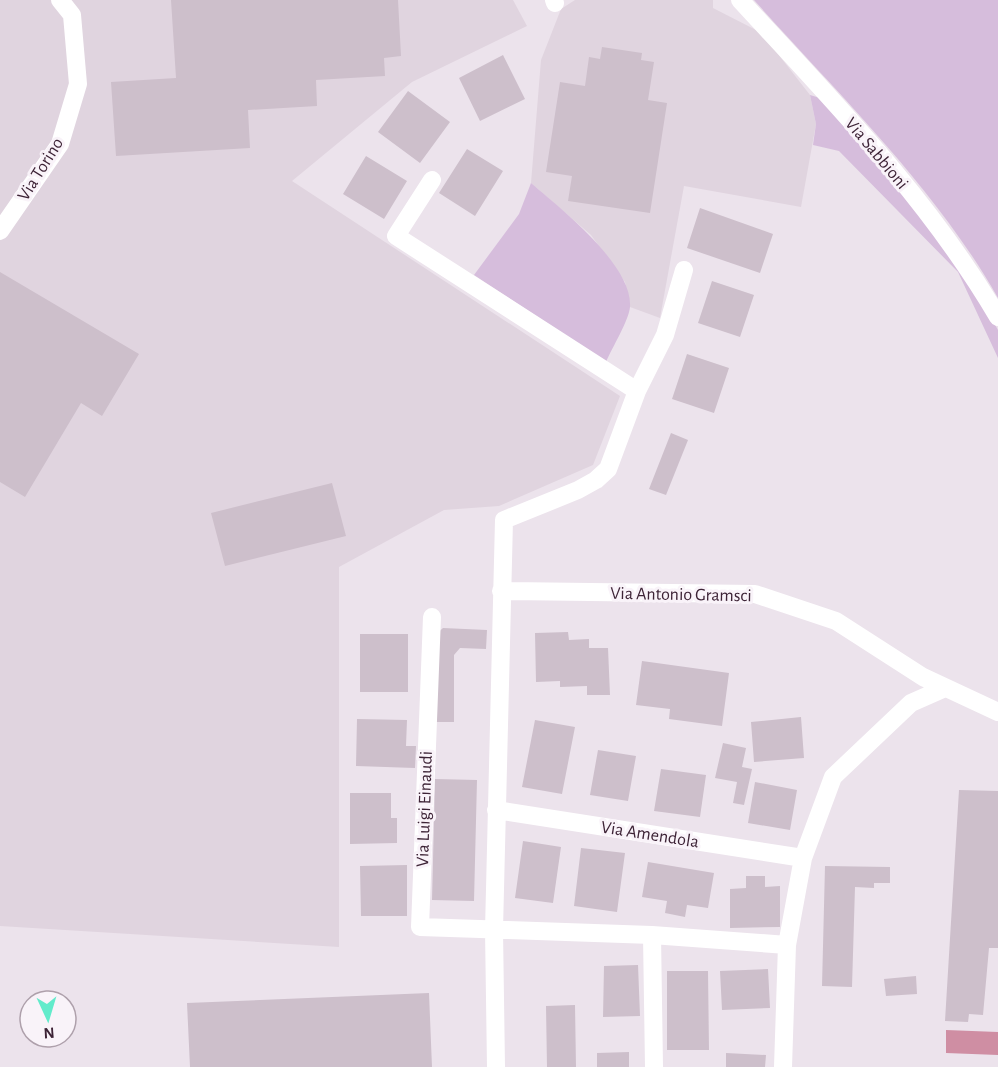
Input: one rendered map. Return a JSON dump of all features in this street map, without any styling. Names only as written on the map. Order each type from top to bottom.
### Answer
[{"type":"street","name":"Via Torino","points":[[0,231],[60,144],[78,84],[72,15],[60,0]]},
{"type":"street","name":"Via Sabbioni","points":[[740,0],[889,165],[969,267],[998,318]]},
{"type":"street","points":[[432,180],[396,236],[637,391]]},
{"type":"street","points":[[496,1067],[494,930],[504,520],[578,490],[608,470],[637,391],[665,335],[684,270]]},
{"type":"street","name":"Via Antonio Gramsci","points":[[501,591],[755,594],[836,621],[945,688],[998,712]]},
{"type":"street","name":"Via Luigi Einaudi","points":[[432,617],[420,927],[494,930]]},
{"type":"street","points":[[783,1067],[787,945],[803,858],[833,777],[911,703],[945,688]]},
{"type":"street","name":"Via Amendola","points":[[496,810],[803,858]]},
{"type":"street","points":[[494,930],[652,935],[787,945]]},
{"type":"street","points":[[652,935],[654,1067]]},
{"type":"shaded area","points":[[0,0],[513,0],[527,26],[412,82],[292,181],[620,396],[593,465],[499,506],[444,510],[339,567],[339,947],[0,926]]},
{"type":"shaded area","points":[[575,0],[713,0],[713,8],[756,30],[771,45],[810,95],[816,124],[801,207],[684,186],[660,318],[630,307],[625,282],[591,235],[531,183],[541,60],[561,9]]},
{"type":"shaded area","points":[[754,0],[998,0],[998,298],[973,257],[916,180]]},
{"type":"shaded area","points":[[810,95],[820,98],[883,167],[964,269],[998,330],[998,358],[958,272],[839,151],[813,145],[816,124]]},
{"type":"shaded area","points":[[531,183],[576,222],[608,256],[620,273],[628,291],[629,313],[606,362],[474,275],[519,214]]},
{"type":"shaded area","points":[[946,1030],[998,1032],[998,1055],[946,1053]]},
{"type":"building","points":[[171,0],[398,0],[401,56],[384,58],[385,76],[316,80],[317,106],[248,110],[250,148],[116,156],[111,82],[176,78]]},
{"type":"building","points":[[602,47],[642,53],[641,60],[654,62],[648,100],[667,103],[650,213],[568,201],[572,176],[546,172],[560,82],[585,86],[589,57],[600,59]]},
{"type":"building","points":[[503,55],[525,99],[480,121],[459,78]]},
{"type":"building","points":[[408,91],[450,122],[420,163],[378,132]]},
{"type":"building","points":[[467,149],[503,171],[475,216],[439,193]]},
{"type":"building","points":[[366,156],[407,181],[384,219],[343,194]]},
{"type":"building","points":[[700,208],[773,234],[760,273],[687,248]]},
{"type":"building","points":[[0,272],[139,354],[102,416],[81,403],[25,497],[0,482]]},
{"type":"building","points":[[712,281],[754,295],[740,337],[698,323]]},
{"type":"building","points":[[687,354],[729,368],[714,413],[672,399]]},
{"type":"building","points":[[671,433],[688,440],[666,495],[649,489]]},
{"type":"building","points":[[332,483],[346,536],[225,566],[211,513]]},
{"type":"building","points":[[443,628],[487,630],[486,649],[460,648],[454,655],[454,722],[435,722],[434,636]]},
{"type":"building","points":[[568,632],[569,640],[589,639],[589,648],[608,648],[610,695],[587,695],[587,686],[560,687],[560,681],[536,682],[535,633]]},
{"type":"building","points":[[360,634],[408,634],[408,692],[360,692]]},
{"type":"building","points":[[642,661],[729,673],[722,726],[669,719],[670,709],[636,705]]},
{"type":"building","points":[[801,717],[804,758],[754,762],[751,722]]},
{"type":"building","points":[[357,719],[407,720],[406,746],[416,746],[415,768],[356,766]]},
{"type":"building","points":[[535,720],[575,727],[562,794],[522,787]]},
{"type":"building","points":[[723,743],[746,748],[742,767],[752,769],[744,805],[733,803],[737,782],[715,778]]},
{"type":"building","points":[[598,750],[636,756],[628,801],[590,795]]},
{"type":"building","points":[[661,769],[706,775],[700,817],[654,811]]},
{"type":"building","points":[[435,779],[477,780],[474,901],[432,900]]},
{"type":"building","points":[[755,782],[797,790],[790,830],[748,823]]},
{"type":"building","points":[[959,790],[998,791],[998,948],[989,948],[983,1015],[969,1014],[968,1022],[945,1021]]},
{"type":"building","points":[[350,793],[391,793],[391,818],[397,818],[397,843],[350,844]]},
{"type":"building","points":[[523,841],[561,847],[553,903],[515,898]]},
{"type":"building","points":[[581,848],[625,853],[617,912],[574,906]]},
{"type":"building","points":[[648,862],[714,873],[708,908],[687,905],[685,917],[665,913],[667,901],[642,897]]},
{"type":"building","points":[[407,865],[407,916],[361,916],[360,866]]},
{"type":"building","points":[[825,866],[890,867],[890,883],[874,883],[874,888],[855,887],[852,987],[822,986]]},
{"type":"building","points":[[746,876],[765,876],[765,887],[780,886],[780,927],[730,928],[730,889],[746,888]]},
{"type":"building","points":[[638,965],[640,1016],[603,1017],[604,966]]},
{"type":"building","points":[[768,969],[770,1008],[722,1010],[720,971]]},
{"type":"building","points":[[667,971],[708,971],[709,1050],[667,1050]]},
{"type":"building","points":[[916,976],[917,994],[886,996],[884,979]]},
{"type":"building","points":[[429,993],[432,1067],[190,1067],[187,1003]]},
{"type":"building","points":[[575,1005],[576,1067],[547,1067],[546,1006]]},
{"type":"building","points":[[629,1052],[629,1067],[597,1067],[597,1053]]},
{"type":"building","points":[[726,1053],[766,1055],[765,1067],[726,1067]]}]
